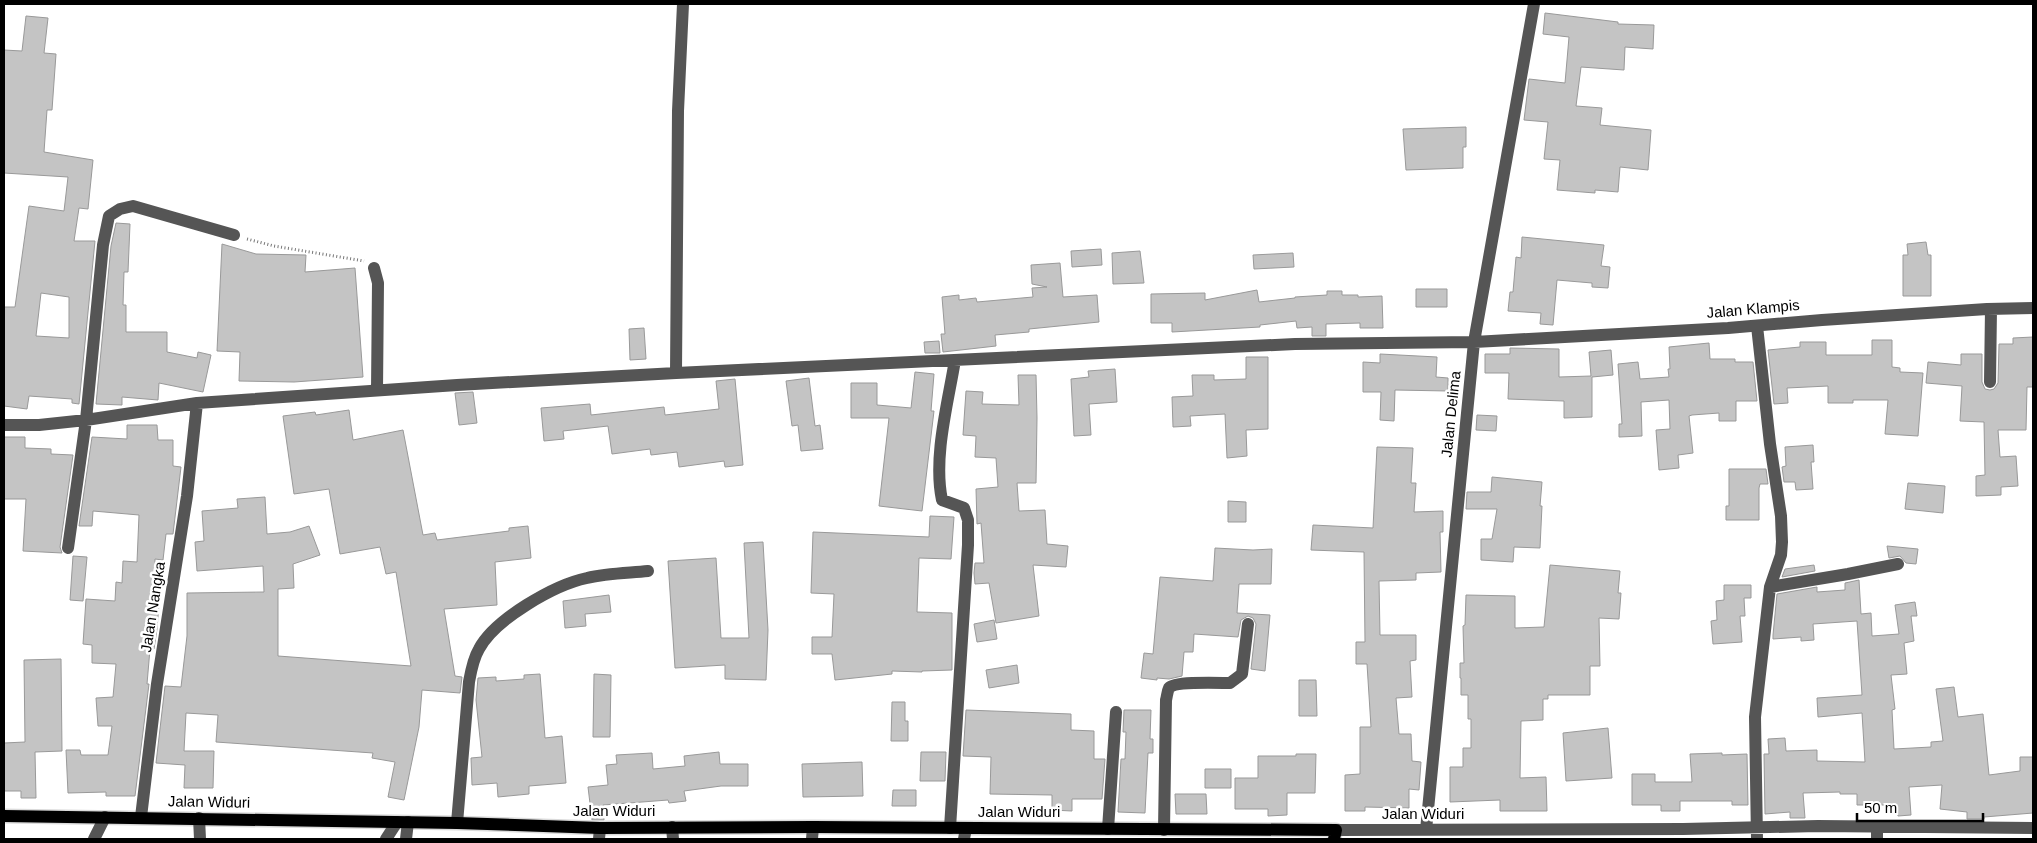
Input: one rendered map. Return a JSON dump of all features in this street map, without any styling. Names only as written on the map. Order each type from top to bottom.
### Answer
[{"type":"main road","name":"Jalan Widuri","points":[[4,816],[456,823],[600,834],[812,833],[950,828],[965,834],[1058,834],[1108,829],[1335,835]]},
{"type":"street","points":[[676,373],[678,111],[683,4]]},
{"type":"street","name":"Jalan Delima","points":[[1426,830],[1474,342],[1534,4]]},
{"type":"street","points":[[68,548],[86,420],[103,245],[109,216],[120,209],[133,206],[234,235]]},
{"type":"street","points":[[374,268],[378,283],[378,390]]},
{"type":"street","name":"Jalan Klampis","points":[[4,425],[39,425],[86,420],[197,403],[378,390],[676,373],[1295,344],[1474,342],[1757,326],[1991,309],[2033,308]]},
{"type":"street","points":[[1990,382],[1991,309]]},
{"type":"street","points":[[1757,326],[1770,444],[1781,516],[1781,555],[1770,587],[1755,717],[1757,834]]},
{"type":"street","points":[[950,828],[968,520],[964,508],[942,500],[938,484],[939,459],[955,360]]},
{"type":"street","name":"Jalan Nangka","points":[[142,817],[158,684],[186,496],[197,403]]},
{"type":"street","points":[[1770,587],[1898,564]]},
{"type":"street","points":[[456,823],[469,682],[471,667],[479,648],[498,627],[527,604],[555,589],[586,578],[648,572]]},
{"type":"street","points":[[1164,830],[1166,700],[1169,689],[1182,684],[1230,683],[1237,679],[1242,674],[1248,624]]},
{"type":"street","points":[[1108,829],[1116,712]]},
{"type":"street","points":[[94,839],[105,817]]},
{"type":"street","points":[[199,818],[200,839]]},
{"type":"street","points":[[386,839],[403,822]]},
{"type":"street","points":[[403,822],[406,839]]},
{"type":"street","points":[[1818,826],[1818,839]]},
{"type":"street","name":"Jalan Widuri","points":[[1335,835],[1426,830],[1537,834],[1757,834],[1818,826],[1877,833],[1981,834],[2033,828]]},
{"type":"path","points":[[234,235],[274,246],[366,261],[374,268]]},
{"type":"building","points":[[1545,13],[1618,22],[1618,24],[1654,25],[1653,49],[1625,47],[1624,70],[1581,67],[1576,106],[1602,108],[1600,125],[1651,130],[1648,170],[1620,167],[1618,192],[1595,190],[1595,193],[1557,190],[1560,160],[1544,159],[1548,122],[1524,120],[1529,79],[1565,83],[1569,37],[1543,34]]},
{"type":"building","points":[[26,16],[48,18],[44,53],[56,54],[52,110],[47,110],[44,152],[93,160],[88,209],[79,208],[74,241],[95,241],[79,404],[72,403],[72,399],[29,396],[27,409],[4,406],[4,307],[15,307],[29,206],[64,211],[68,177],[4,173],[4,50],[22,51]],"holes":[[[41,293],[69,297],[69,338],[36,336]]]},
{"type":"building","points":[[1466,127],[1466,147],[1463,147],[1463,168],[1406,170],[1403,129]]},
{"type":"building","points":[[116,223],[130,224],[128,272],[124,272],[123,305],[126,305],[126,332],[167,332],[167,352],[197,358],[198,352],[211,355],[203,392],[159,383],[158,400],[122,397],[122,405],[96,404],[111,246]]},
{"type":"building","points":[[1522,237],[1604,245],[1601,266],[1610,267],[1608,288],[1592,287],[1592,283],[1557,280],[1553,325],[1540,324],[1541,313],[1508,311],[1510,292],[1513,292],[1516,257],[1521,258]]},
{"type":"building","points":[[1926,242],[1928,255],[1931,255],[1931,296],[1903,296],[1903,255],[1908,255],[1907,244]]},
{"type":"building","points":[[222,244],[256,254],[306,255],[305,272],[355,268],[363,377],[294,382],[239,381],[240,352],[217,351]]},
{"type":"building","points":[[1101,249],[1102,265],[1072,267],[1071,251]]},
{"type":"building","points":[[1140,251],[1144,283],[1113,284],[1112,253]]},
{"type":"building","points":[[1293,253],[1294,267],[1254,269],[1253,255]]},
{"type":"building","points":[[1060,263],[1063,297],[1097,295],[1099,322],[1029,329],[1029,332],[995,335],[996,346],[943,352],[941,334],[945,334],[942,297],[959,295],[959,300],[976,298],[977,302],[1033,297],[1032,288],[1047,287],[1032,284],[1031,265]]},
{"type":"building","points":[[1416,289],[1447,289],[1447,307],[1416,307]]},
{"type":"building","points":[[1257,290],[1259,302],[1327,295],[1327,291],[1342,291],[1342,295],[1358,295],[1358,297],[1382,296],[1383,328],[1360,328],[1360,323],[1326,324],[1326,336],[1312,336],[1312,327],[1297,328],[1296,321],[1260,325],[1260,327],[1172,332],[1172,323],[1151,323],[1151,294],[1205,293],[1205,300]]},
{"type":"building","points":[[644,328],[646,359],[630,360],[629,329]]},
{"type":"building","points":[[2033,337],[2033,387],[2027,387],[2026,430],[1998,430],[2000,457],[2016,456],[2018,486],[2001,487],[2001,495],[1976,496],[1976,476],[1985,475],[1984,422],[1960,421],[1962,386],[1926,383],[1928,362],[1961,365],[1961,354],[1982,354],[1982,382],[1985,389],[1990,390],[1994,389],[1998,383],[1999,344],[2013,344],[2013,338]]},
{"type":"building","points":[[1872,340],[1892,340],[1892,367],[1900,368],[1900,372],[1923,373],[1918,436],[1885,434],[1888,400],[1853,400],[1853,403],[1828,403],[1828,386],[1787,388],[1788,403],[1774,404],[1768,350],[1800,347],[1800,342],[1826,342],[1826,355],[1872,355]]},
{"type":"building","points":[[939,341],[940,353],[925,353],[924,342]]},
{"type":"building","points":[[1709,343],[1710,359],[1735,359],[1735,362],[1753,362],[1757,401],[1736,401],[1736,421],[1719,421],[1719,413],[1689,416],[1693,453],[1678,455],[1679,468],[1659,470],[1656,430],[1670,429],[1669,400],[1641,402],[1642,436],[1619,437],[1619,424],[1622,424],[1618,364],[1638,362],[1640,379],[1669,377],[1669,347]]},
{"type":"building","points":[[1510,348],[1559,349],[1559,377],[1591,376],[1589,352],[1611,350],[1613,375],[1592,377],[1592,417],[1564,418],[1564,401],[1508,399],[1509,373],[1485,373],[1485,354],[1510,354]]},
{"type":"building","points":[[1380,354],[1437,357],[1436,377],[1448,378],[1448,391],[1395,390],[1394,421],[1380,420],[1381,392],[1363,392],[1363,362],[1380,363]]},
{"type":"building","points":[[1246,357],[1268,357],[1268,429],[1246,430],[1247,456],[1227,458],[1225,414],[1190,416],[1191,426],[1173,427],[1172,397],[1193,396],[1192,375],[1214,375],[1214,380],[1246,379]]},
{"type":"building","points":[[1115,369],[1117,402],[1089,404],[1091,435],[1074,436],[1071,379],[1089,377],[1088,371]]},
{"type":"building","points":[[915,372],[934,374],[931,411],[934,411],[922,511],[879,506],[889,418],[851,418],[851,383],[877,383],[877,405],[911,408]]},
{"type":"building","points":[[1018,375],[1036,375],[1037,418],[1036,483],[1017,483],[1019,511],[1045,510],[1047,544],[1068,546],[1066,567],[1033,565],[1039,616],[996,623],[989,583],[975,584],[974,573],[975,563],[984,563],[981,523],[977,524],[976,489],[998,487],[996,458],[975,457],[976,436],[963,435],[966,391],[983,392],[982,404],[1019,405]]},
{"type":"building","points":[[809,378],[815,426],[820,425],[823,449],[801,451],[798,425],[792,426],[786,381]]},
{"type":"building","points":[[735,379],[743,465],[725,467],[724,461],[679,467],[677,452],[651,455],[650,449],[612,454],[608,426],[563,431],[564,439],[544,441],[541,408],[590,404],[591,415],[664,407],[665,415],[719,409],[716,381]]},
{"type":"building","points":[[473,392],[477,423],[459,425],[455,393]]},
{"type":"building","points":[[349,410],[353,440],[403,430],[423,535],[435,533],[437,540],[509,531],[509,528],[528,526],[531,558],[495,562],[497,605],[444,609],[455,676],[462,677],[460,693],[422,690],[419,727],[404,800],[388,797],[395,762],[372,758],[373,753],[216,742],[218,715],[186,713],[184,751],[214,751],[213,788],[184,788],[185,765],[156,763],[165,686],[181,687],[187,636],[187,593],[264,592],[263,566],[197,571],[195,542],[204,541],[202,511],[238,508],[237,499],[265,497],[267,534],[290,532],[309,526],[320,555],[293,564],[294,588],[278,589],[278,656],[411,666],[396,572],[386,574],[380,547],[340,554],[329,489],[294,494],[283,416],[315,412],[316,415]]},
{"type":"building","points":[[1477,415],[1497,416],[1496,431],[1476,430]]},
{"type":"building","points":[[127,425],[157,425],[158,440],[173,440],[173,466],[181,467],[173,534],[166,534],[163,560],[155,559],[154,604],[159,604],[157,629],[154,649],[150,649],[147,684],[149,684],[135,796],[106,796],[106,792],[68,793],[66,750],[80,750],[81,755],[108,755],[112,726],[98,726],[96,698],[113,697],[116,664],[92,663],[92,645],[83,644],[86,599],[115,601],[116,582],[122,583],[123,561],[137,562],[139,515],[93,511],[92,526],[79,526],[92,437],[127,439]]},
{"type":"building","points":[[4,437],[25,437],[25,448],[51,449],[51,454],[73,455],[60,547],[62,553],[23,551],[26,499],[4,499]]},
{"type":"building","points":[[1813,445],[1814,462],[1811,462],[1813,489],[1796,490],[1795,482],[1784,482],[1782,467],[1786,466],[1785,447]]},
{"type":"building","points":[[1377,447],[1413,448],[1411,483],[1416,483],[1414,512],[1443,511],[1443,532],[1440,532],[1441,572],[1416,573],[1416,580],[1379,581],[1380,635],[1416,635],[1416,660],[1410,661],[1412,697],[1396,698],[1399,734],[1411,734],[1412,761],[1421,762],[1419,790],[1409,789],[1409,808],[1365,807],[1365,811],[1345,811],[1345,775],[1360,774],[1360,727],[1371,727],[1367,664],[1356,664],[1356,642],[1365,642],[1364,552],[1311,550],[1313,525],[1373,528]]},
{"type":"building","points":[[1729,469],[1766,469],[1768,484],[1760,484],[1759,488],[1759,520],[1726,520],[1726,506],[1729,506]]},
{"type":"building","points":[[1492,477],[1542,482],[1540,548],[1514,547],[1513,562],[1481,560],[1481,539],[1492,539],[1497,509],[1466,509],[1467,492],[1491,492]]},
{"type":"building","points":[[1908,483],[1945,486],[1943,513],[1905,509]]},
{"type":"building","points":[[1228,501],[1246,502],[1246,522],[1228,522]]},
{"type":"building","points":[[930,516],[954,517],[951,559],[919,558],[917,612],[952,613],[952,670],[892,671],[892,674],[835,680],[832,654],[812,654],[812,637],[832,637],[834,594],[811,593],[813,532],[929,537]]},
{"type":"building","points":[[763,542],[768,630],[766,680],[725,679],[725,665],[675,668],[668,561],[716,558],[721,638],[749,638],[744,543]]},
{"type":"building","points":[[1887,546],[1918,549],[1916,564],[1906,563],[1900,556],[1889,558]]},
{"type":"building","points":[[1215,548],[1272,549],[1271,584],[1239,584],[1237,613],[1270,615],[1265,671],[1251,669],[1256,624],[1253,618],[1248,616],[1241,620],[1238,637],[1194,634],[1193,652],[1184,652],[1182,676],[1169,679],[1157,678],[1157,680],[1141,678],[1144,653],[1153,654],[1160,577],[1213,581]]},
{"type":"building","points":[[73,556],[87,557],[83,601],[70,600]]},
{"type":"building","points":[[1550,565],[1620,571],[1618,593],[1621,593],[1619,619],[1599,618],[1600,666],[1590,666],[1590,695],[1548,695],[1548,699],[1543,699],[1543,720],[1521,721],[1520,778],[1546,777],[1547,811],[1500,811],[1500,800],[1450,802],[1450,767],[1463,767],[1463,748],[1471,748],[1471,719],[1468,719],[1468,695],[1461,695],[1460,678],[1460,663],[1464,663],[1463,626],[1465,625],[1466,595],[1515,596],[1515,628],[1544,627]]},
{"type":"building","points":[[1814,565],[1815,571],[1782,577],[1785,569]]},
{"type":"building","points":[[1859,580],[1861,614],[1871,613],[1872,636],[1899,634],[1895,605],[1915,602],[1917,616],[1911,616],[1914,641],[1904,643],[1907,674],[1891,675],[1895,709],[1892,710],[1894,749],[1931,747],[1931,742],[1943,741],[1936,689],[1954,687],[1958,717],[1983,714],[1989,775],[2020,771],[2020,757],[2033,757],[2033,813],[1984,817],[1984,819],[1967,819],[1967,812],[1940,809],[1942,785],[1909,787],[1911,815],[1898,816],[1897,805],[1857,805],[1857,794],[1840,794],[1840,792],[1803,793],[1805,818],[1790,818],[1790,812],[1765,814],[1764,754],[1769,754],[1768,739],[1785,738],[1786,751],[1817,750],[1817,761],[1865,762],[1862,713],[1818,717],[1817,698],[1862,695],[1857,621],[1813,624],[1814,640],[1801,641],[1801,637],[1773,639],[1777,594],[1817,587],[1817,592],[1845,590],[1845,583]]},
{"type":"building","points":[[1724,585],[1751,585],[1751,598],[1744,598],[1745,616],[1740,616],[1742,642],[1713,644],[1711,621],[1717,620],[1716,601],[1724,600]]},
{"type":"building","points":[[609,595],[611,612],[585,614],[586,626],[565,628],[563,601]]},
{"type":"building","points":[[994,620],[997,639],[977,642],[974,624]]},
{"type":"building","points":[[61,659],[62,751],[35,752],[36,798],[21,798],[21,791],[4,791],[4,743],[25,742],[24,660]]},
{"type":"building","points":[[1017,665],[1019,683],[989,688],[986,670]]},
{"type":"building","points":[[540,674],[545,738],[562,736],[566,783],[529,786],[529,794],[498,797],[497,783],[472,785],[471,758],[482,757],[476,700],[478,678],[496,677],[496,681],[524,679],[524,675]]},
{"type":"building","points":[[594,674],[611,675],[610,737],[593,737]]},
{"type":"building","points":[[1299,680],[1316,680],[1317,716],[1299,716]]},
{"type":"building","points":[[892,702],[905,702],[905,721],[908,721],[908,741],[891,741]]},
{"type":"building","points":[[966,710],[1071,714],[1071,730],[1094,731],[1094,759],[1105,759],[1102,799],[1072,799],[1072,811],[1052,810],[1052,795],[990,794],[991,757],[963,756]]},
{"type":"building","points":[[1124,710],[1151,710],[1150,739],[1153,739],[1153,753],[1148,753],[1145,813],[1118,812],[1121,759],[1125,759],[1126,732],[1123,732]]},
{"type":"building","points":[[1608,728],[1612,778],[1566,781],[1563,733]]},
{"type":"building","points":[[719,752],[720,764],[748,764],[748,786],[721,786],[684,791],[686,801],[669,803],[668,800],[603,805],[604,820],[592,820],[588,787],[608,785],[606,765],[617,764],[616,755],[652,753],[653,769],[685,766],[684,756]]},
{"type":"building","points":[[921,752],[946,752],[945,781],[920,781]]},
{"type":"building","points":[[1722,753],[1722,755],[1747,754],[1748,805],[1732,805],[1732,801],[1680,801],[1680,811],[1661,811],[1661,805],[1632,805],[1632,774],[1655,774],[1655,782],[1692,782],[1690,754]]},
{"type":"building","points":[[1296,754],[1316,754],[1315,793],[1287,793],[1287,815],[1268,816],[1268,809],[1235,809],[1235,778],[1258,778],[1258,756],[1296,756]]},
{"type":"building","points":[[862,762],[863,796],[803,797],[802,764]]},
{"type":"building","points":[[1205,769],[1231,769],[1231,788],[1205,788]]},
{"type":"building","points":[[893,790],[916,790],[916,806],[892,806]]},
{"type":"building","points":[[1175,794],[1206,794],[1207,814],[1176,814]]}]
